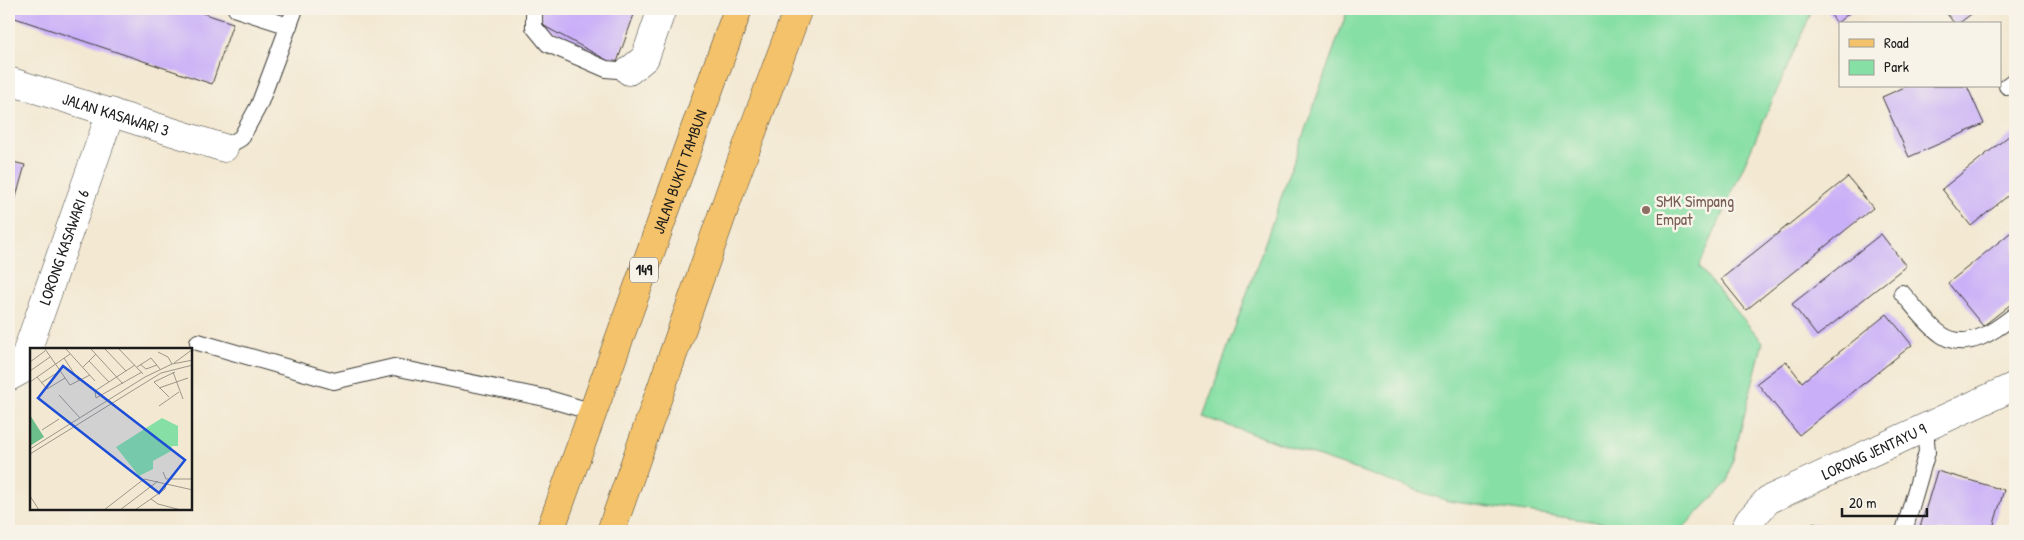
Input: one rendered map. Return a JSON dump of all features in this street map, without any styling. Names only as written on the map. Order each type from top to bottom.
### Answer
[{"type":"main road","name":"JALAN BUKIT TAMBUN","points":[[550,531],[738,9]]},
{"type":"main road","points":[[611,531],[734,181],[798,9]]},
{"type":"street","points":[[629,71],[645,58],[662,9]]},
{"type":"street","name":"JALAN KASAWARI 3","points":[[9,81],[224,148]]},
{"type":"street","name":"LORONG KASAWARI 6","points":[[9,376],[20,371],[111,112]]},
{"type":"street","name":"LORONG JENTAYU 9","points":[[1744,531],[1749,521],[1768,500],[2015,386]]},
{"type":"lane","points":[[236,9],[289,26]]},
{"type":"lane","points":[[224,148],[241,138],[258,105],[295,9]]},
{"type":"lane","points":[[534,9],[534,27],[548,44],[606,69],[629,71]]},
{"type":"lane","points":[[1902,294],[1943,336],[1964,342],[1980,337],[2015,315]]},
{"type":"lane","points":[[198,342],[334,381],[394,367],[545,398],[593,412]]},
{"type":"lane","points":[[1904,531],[1927,452],[1926,440],[1918,432]]},
{"type":"green space","name":"SMK Simpang Empat","points":[[1348,9],[1810,9],[1812,11],[1699,267],[1763,342],[1727,483],[1680,531],[1661,531],[1448,501],[1203,417]]},
{"type":"building","points":[[9,9],[190,9],[233,23],[212,84],[9,16]]},
{"type":"building","points":[[539,9],[636,9],[616,65],[544,26]]},
{"type":"building","points":[[1826,9],[1854,9],[1837,23]]},
{"type":"building","points":[[1943,9],[1978,9],[1961,22],[1953,22]]},
{"type":"building","points":[[1902,88],[1968,88],[1984,124],[1909,157],[1882,97]]},
{"type":"building","points":[[2015,131],[2015,190],[1971,226],[1942,189]]},
{"type":"building","points":[[9,161],[25,165],[9,222]]},
{"type":"building","points":[[1848,177],[1873,208],[1746,310],[1721,279]]},
{"type":"building","points":[[2015,229],[2015,301],[1983,326],[1948,283]]},
{"type":"building","points":[[1881,234],[1906,266],[1817,336],[1792,304]]},
{"type":"building","points":[[1887,314],[1912,345],[1799,435],[1757,383],[1786,361],[1802,382]]},
{"type":"building","points":[[1937,471],[2004,490],[1992,531],[1919,531]]},
{"type":"building","points":[[1813,523],[1839,531],[1811,531]]},
{"type":"place","name":"SMK Simpang Empat","points":[[1646,210]]}]
